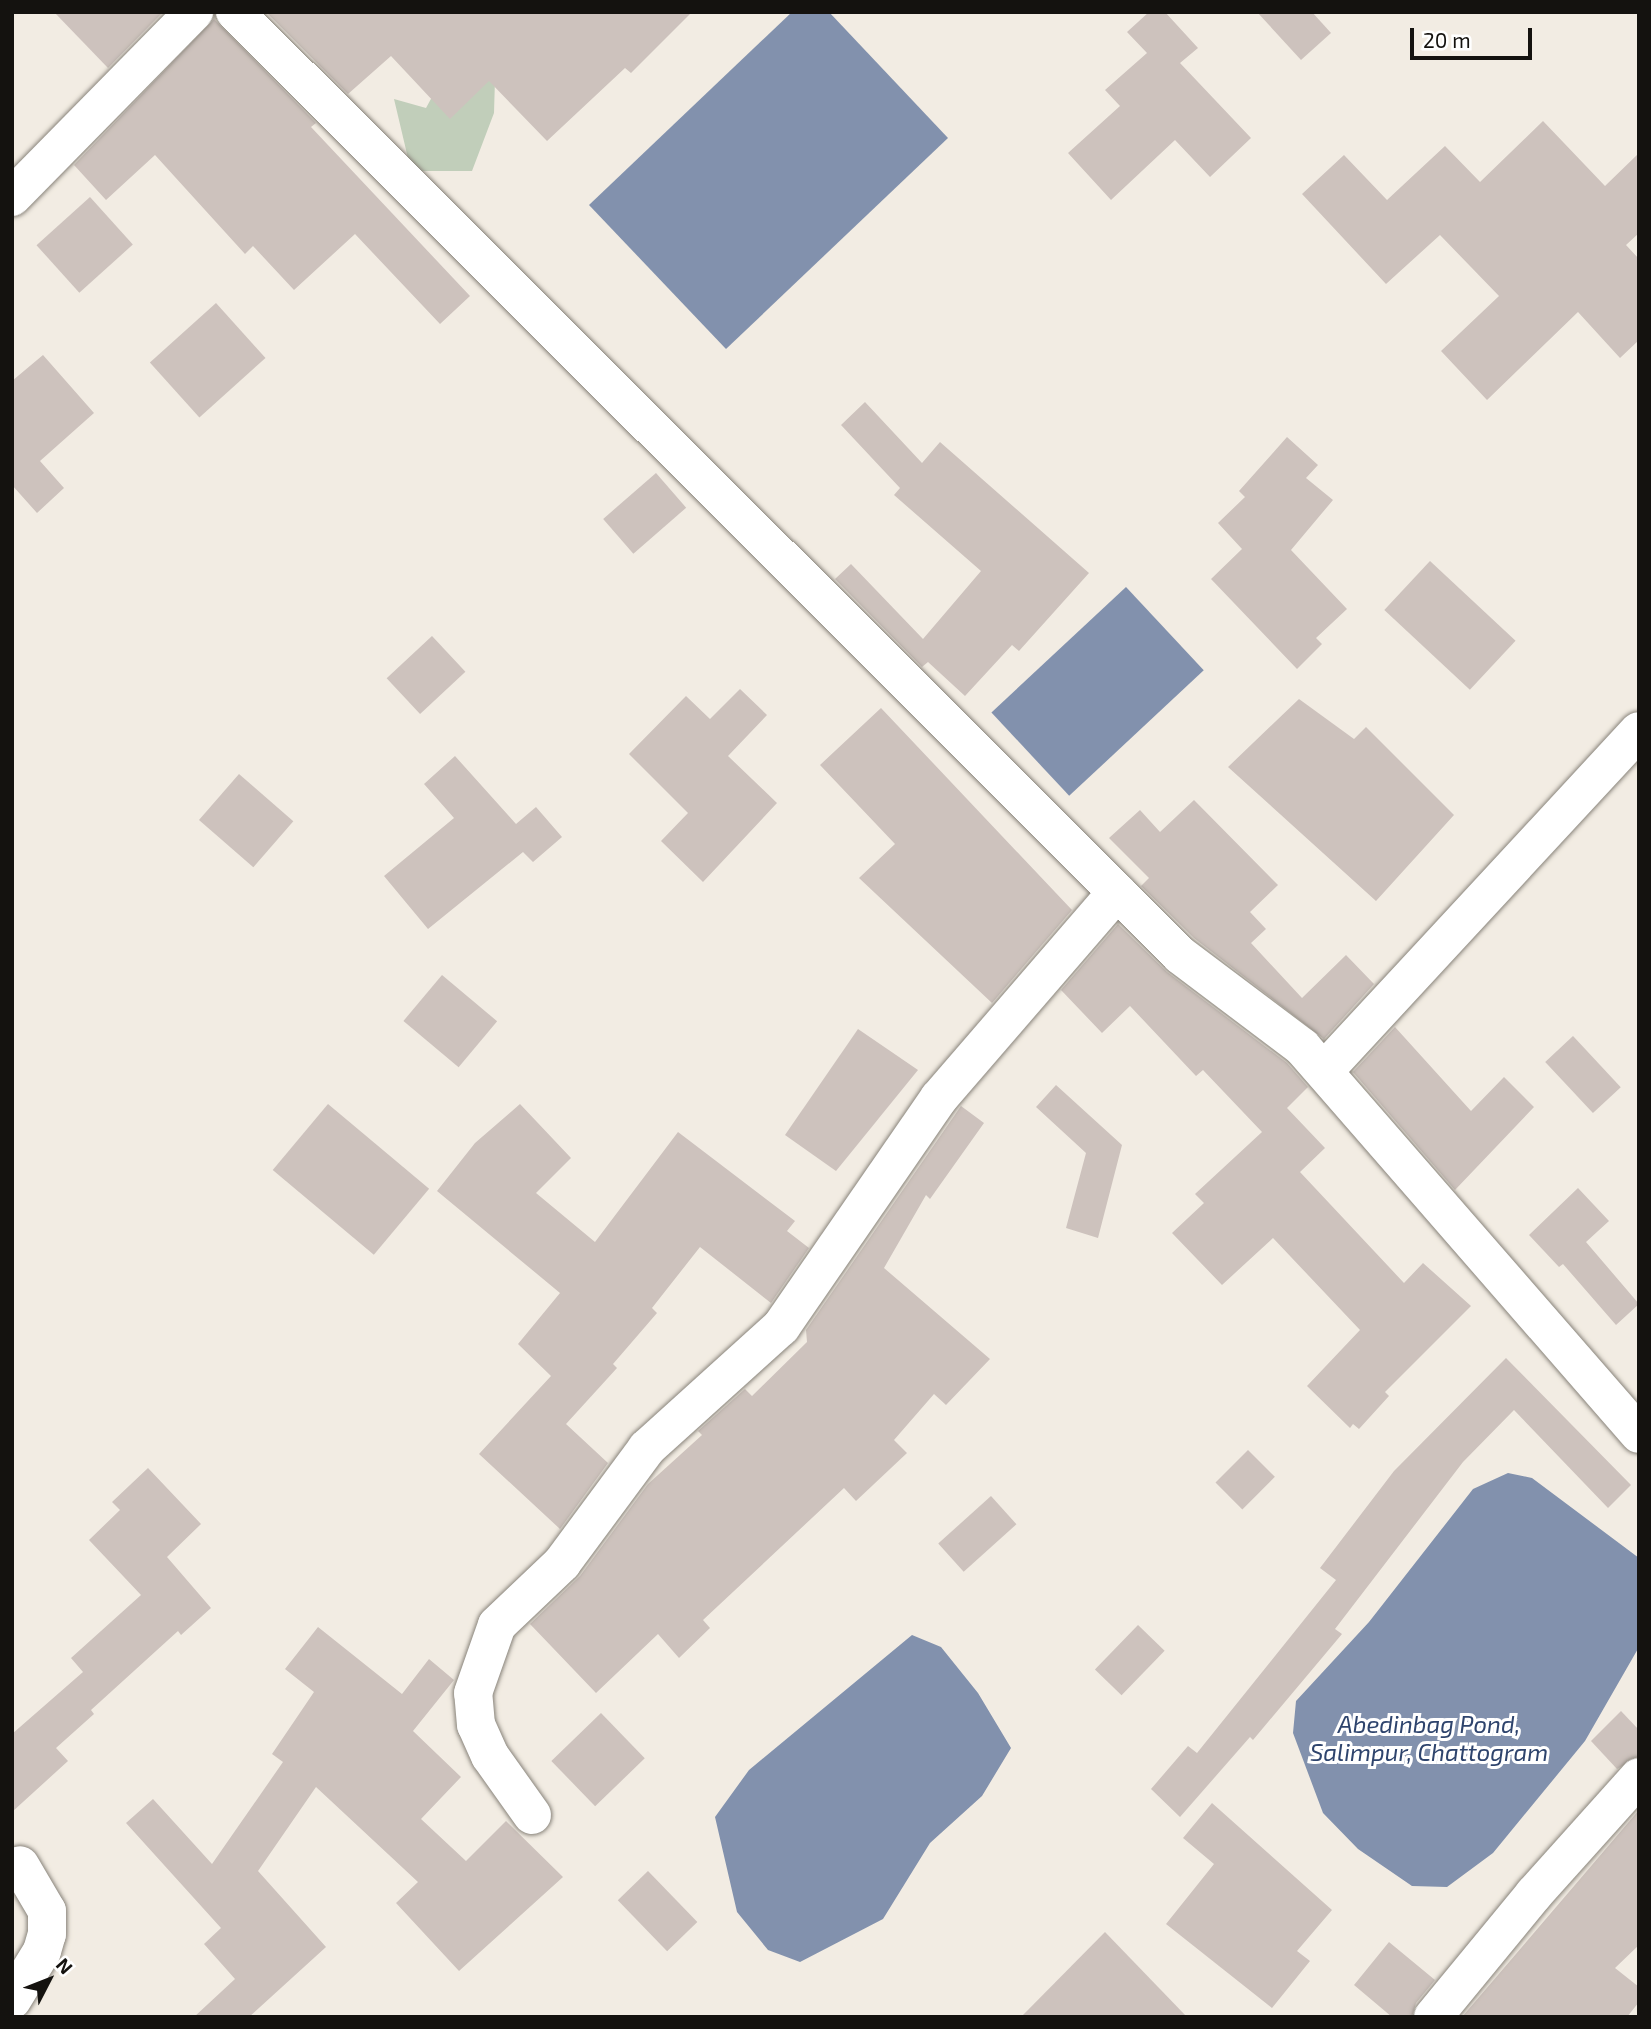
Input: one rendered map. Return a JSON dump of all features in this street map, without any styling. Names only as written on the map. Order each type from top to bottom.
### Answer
[{"type":"street","points":[[12,197],[194,12]]},
{"type":"street","points":[[235,12],[1180,956],[1302,1047],[1639,1434]]},
{"type":"street","points":[[1324,1071],[1639,731]]},
{"type":"street","points":[[531,1815],[490,1756],[476,1725],[473,1693],[497,1625],[562,1563],[647,1448],[780,1327],[939,1098],[1116,892]]},
{"type":"street","points":[[1433,2017],[1534,1894],[1639,1777]]},
{"type":"street","points":[[12,2000],[42,1951],[47,1934],[47,1911],[20,1866]]},
{"type":"green space","points":[[458,49],[495,79],[494,113],[472,171],[411,171],[394,99],[426,108]]},
{"type":"water","points":[[792,12],[829,12],[948,138],[726,349],[589,205]]},
{"type":"water","points":[[1126,587],[1204,670],[1069,796],[991,712]]},
{"type":"water","name":"Abedinbag Pond, Salimpur, Chattogram","points":[[1508,1473],[1532,1478],[1639,1558],[1639,1647],[1585,1741],[1493,1853],[1447,1887],[1412,1886],[1358,1849],[1323,1813],[1293,1733],[1296,1701],[1369,1622],[1473,1489]]},
{"type":"water","points":[[912,1635],[941,1647],[978,1693],[1011,1748],[982,1796],[930,1843],[883,1919],[800,1962],[768,1950],[737,1912],[715,1817],[749,1770]]},
{"type":"building","points":[[54,12],[163,12],[108,68]]},
{"type":"building","points":[[266,12],[692,12],[631,73],[625,68],[547,141],[489,81],[450,119],[391,56],[348,94]]},
{"type":"building","points":[[1149,12],[1165,12],[1198,48],[1180,63],[1251,138],[1210,177],[1175,140],[1111,200],[1068,153],[1120,106],[1105,90],[1147,53],[1127,32]]},
{"type":"building","points":[[1257,12],[1312,12],[1331,33],[1301,60]]},
{"type":"building","points":[[214,19],[316,123],[311,127],[470,296],[440,324],[355,234],[294,290],[253,246],[245,254],[155,155],[106,200],[74,165]]},
{"type":"building","points":[[1543,121],[1605,186],[1639,153],[1639,233],[1626,245],[1639,259],[1639,340],[1620,358],[1578,312],[1487,400],[1441,351],[1499,296],[1440,235],[1386,284],[1302,194],[1344,155],[1387,200],[1445,146],[1480,182]]},
{"type":"building","points":[[90,197],[133,245],[79,293],[36,245]]},
{"type":"building","points":[[216,303],[266,358],[199,418],[150,363]]},
{"type":"building","points":[[43,355],[94,413],[40,461],[64,488],[37,513],[12,485],[12,381]]},
{"type":"building","points":[[865,402],[922,463],[940,442],[1089,573],[1019,651],[1012,645],[965,696],[928,662],[922,667],[835,579],[851,564],[923,639],[981,571],[894,495],[900,488],[841,425]]},
{"type":"building","points":[[1287,437],[1318,465],[1306,478],[1333,500],[1291,550],[1347,609],[1316,638],[1322,644],[1297,669],[1211,579],[1242,549],[1218,523],[1245,497],[1239,491]]},
{"type":"building","points":[[656,473],[686,508],[633,554],[603,519]]},
{"type":"building","points":[[1430,561],[1516,641],[1470,690],[1384,610]]},
{"type":"building","points":[[432,636],[465,672],[420,714],[387,678]]},
{"type":"building","points":[[740,689],[767,715],[728,756],[777,803],[703,882],[661,841],[688,813],[629,754],[686,696],[710,719]]},
{"type":"building","points":[[1299,699],[1354,739],[1366,727],[1454,815],[1376,901],[1228,767]]},
{"type":"building","points":[[881,708],[1072,910],[992,1003],[859,878],[895,844],[820,765]]},
{"type":"building","points":[[455,756],[516,824],[536,807],[562,837],[533,862],[523,852],[428,929],[384,876],[454,818],[424,784]]},
{"type":"building","points":[[239,774],[293,821],[253,867],[199,820]]},
{"type":"building","points":[[1194,800],[1278,885],[1250,912],[1266,929],[1251,943],[1302,998],[1346,955],[1374,984],[1324,1039],[1194,938],[1141,886],[1149,878],[1109,838],[1140,810],[1160,832]]},
{"type":"building","points":[[1118,924],[1167,972],[1287,1063],[1308,1087],[1287,1108],[1325,1148],[1300,1172],[1404,1283],[1423,1263],[1471,1306],[1385,1392],[1389,1396],[1359,1429],[1353,1424],[1350,1428],[1307,1386],[1360,1330],[1273,1238],[1222,1285],[1172,1233],[1204,1203],[1195,1194],[1262,1132],[1203,1070],[1196,1076],[1130,1006],[1102,1033],[1061,990]]},
{"type":"building","points":[[442,975],[497,1021],[459,1067],[403,1021]]},
{"type":"building","points":[[1395,1027],[1471,1111],[1504,1077],[1534,1107],[1455,1190],[1353,1072]]},
{"type":"building","points":[[858,1029],[918,1070],[836,1171],[785,1135]]},
{"type":"building","points":[[1573,1036],[1621,1087],[1593,1113],[1545,1062]]},
{"type":"building","points":[[1056,1085],[1122,1145],[1098,1238],[1066,1228],[1086,1153],[1036,1107]]},
{"type":"building","points":[[328,1104],[429,1189],[374,1255],[273,1170]]},
{"type":"building","points":[[520,1104],[571,1158],[536,1193],[595,1242],[678,1132],[795,1221],[787,1231],[809,1248],[771,1303],[700,1247],[652,1308],[657,1313],[613,1364],[617,1368],[566,1424],[608,1463],[560,1529],[479,1454],[551,1376],[518,1344],[560,1293],[437,1191],[475,1143]]},
{"type":"building","points":[[961,1106],[984,1123],[930,1199],[926,1195],[884,1268],[990,1359],[946,1405],[934,1394],[894,1440],[907,1453],[856,1501],[844,1488],[703,1620],[710,1628],[679,1658],[658,1634],[596,1693],[530,1624],[580,1576],[648,1484],[702,1435],[698,1431],[745,1389],[752,1396],[807,1342],[806,1330]]},
{"type":"building","points":[[1578,1188],[1609,1221],[1586,1242],[1639,1304],[1616,1325],[1563,1264],[1559,1267],[1529,1235]]},
{"type":"building","points":[[1506,1358],[1631,1485],[1608,1508],[1514,1410],[1463,1462],[1335,1629],[1342,1634],[1253,1740],[1250,1737],[1180,1817],[1151,1789],[1188,1746],[1197,1753],[1336,1580],[1320,1568],[1394,1471]]},
{"type":"building","points":[[1248,1450],[1275,1477],[1242,1509],[1215,1483]]},
{"type":"building","points":[[148,1468],[201,1524],[167,1557],[211,1608],[181,1635],[178,1631],[91,1710],[94,1714],[56,1748],[68,1761],[12,1812],[12,1734],[83,1672],[71,1658],[141,1595],[89,1540],[120,1510],[112,1502]]},
{"type":"building","points":[[991,1496],[1016,1524],[964,1572],[938,1544]]},
{"type":"building","points":[[1138,1625],[1165,1651],[1122,1695],[1095,1670]]},
{"type":"building","points":[[318,1627],[402,1694],[429,1659],[454,1680],[413,1731],[461,1777],[421,1819],[466,1861],[506,1821],[563,1877],[459,1971],[396,1903],[418,1882],[316,1787],[258,1871],[326,1947],[249,2017],[194,2017],[235,1979],[204,1944],[221,1928],[126,1823],[153,1799],[212,1864],[283,1762],[272,1754],[314,1692],[285,1669]]},
{"type":"building","points":[[1621,1711],[1639,1730],[1639,1756],[1617,1769],[1591,1741]]},
{"type":"building","points":[[601,1713],[645,1758],[595,1806],[551,1761]]},
{"type":"building","points":[[1212,1803],[1332,1910],[1297,1951],[1310,1961],[1272,2008],[1166,1924],[1214,1864],[1183,1838]]},
{"type":"building","points":[[1639,1810],[1639,1945],[1615,1968],[1639,1987],[1639,2002],[1627,2017],[1462,2017]]},
{"type":"building","points":[[648,1871],[697,1922],[667,1951],[618,1900]]},
{"type":"building","points":[[1105,1932],[1187,2017],[1021,2017]]},
{"type":"building","points":[[1389,1942],[1435,1980],[1416,2003],[1412,2017],[1392,2017],[1354,1985]]}]
